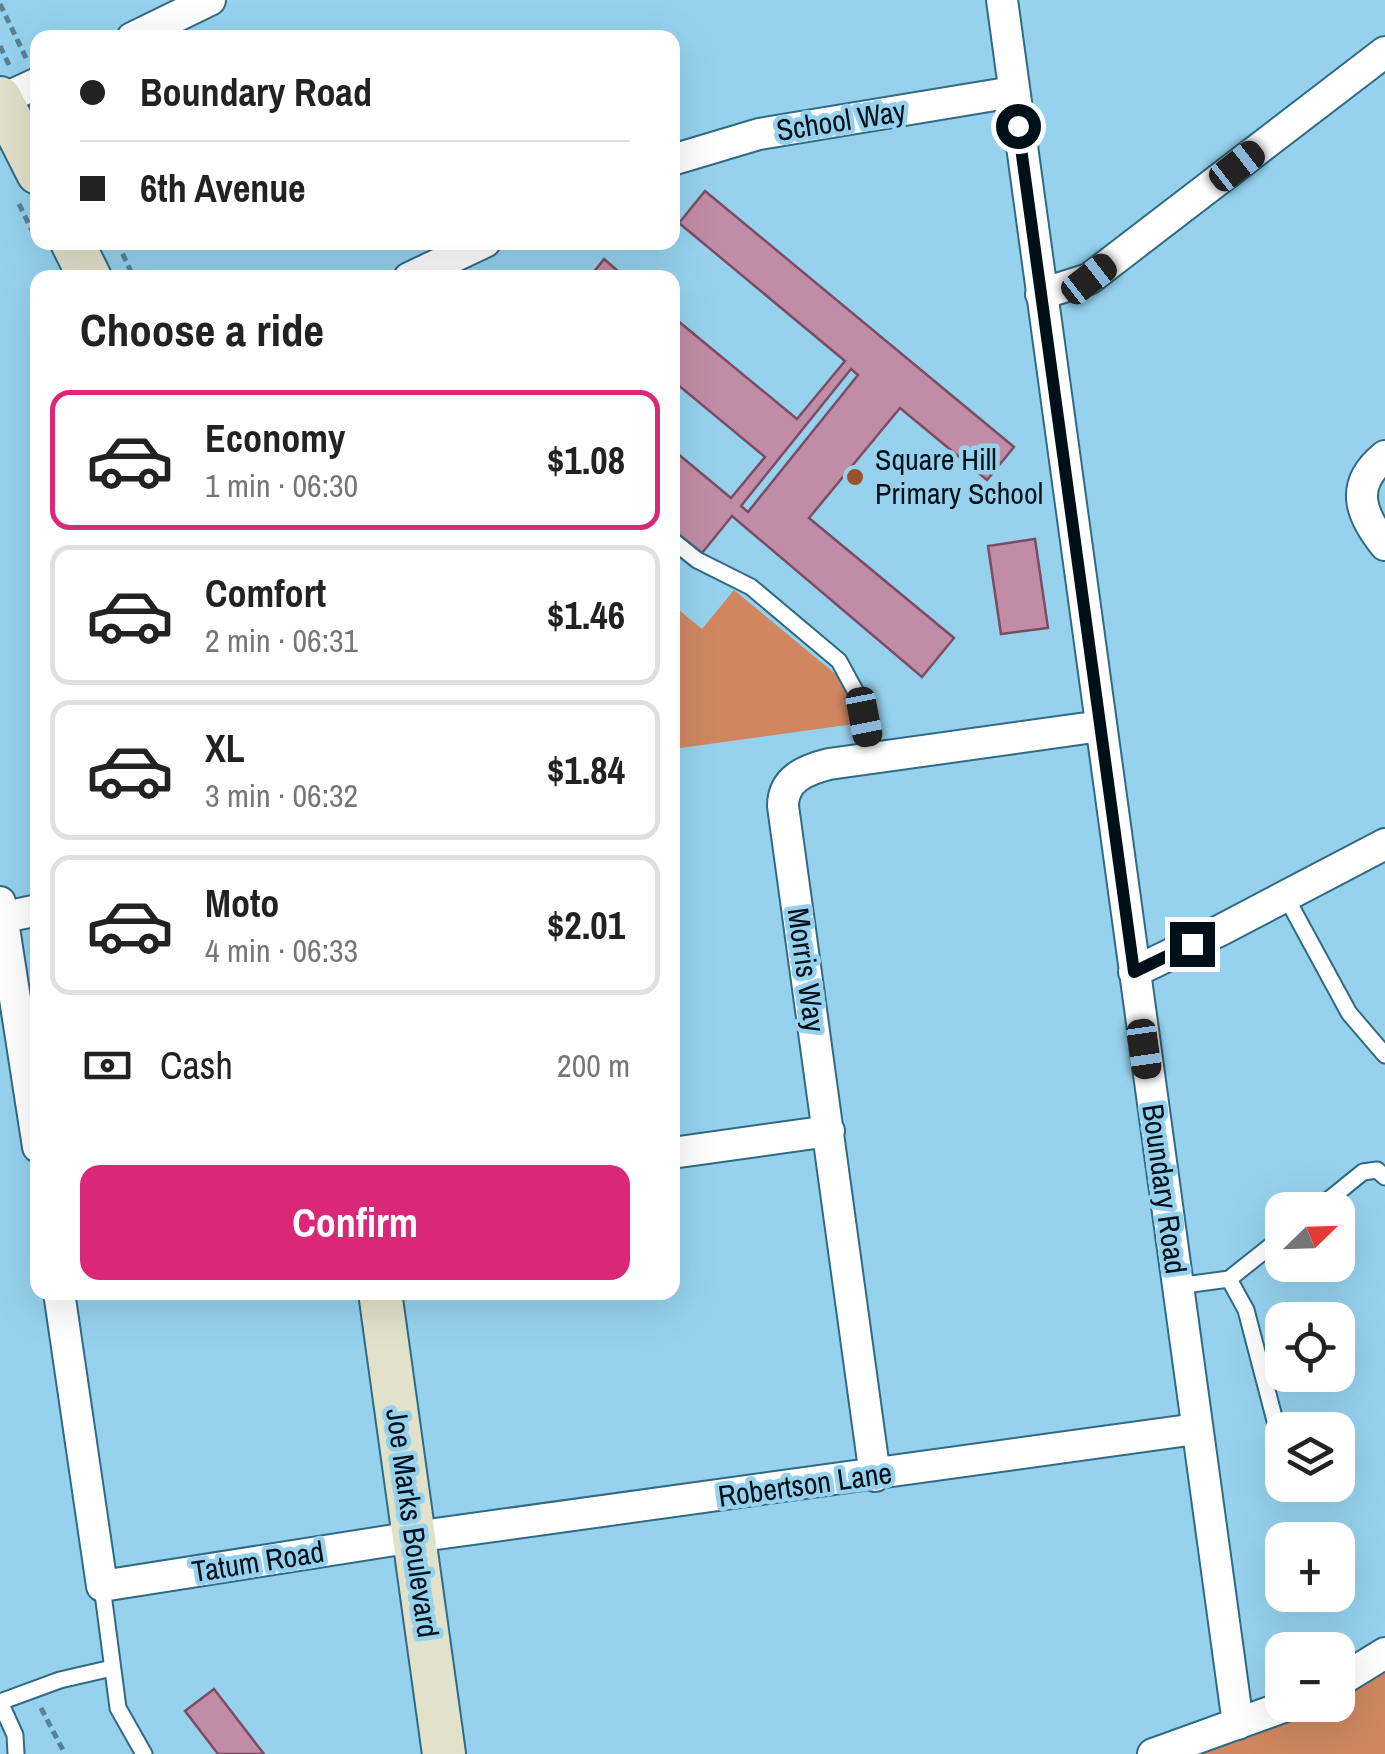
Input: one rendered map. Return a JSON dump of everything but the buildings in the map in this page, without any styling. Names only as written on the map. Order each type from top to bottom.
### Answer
[{"type":"main road","points":[[3,87],[30,153]]},
{"type":"main road","name":"Joe Marks Boulevard","points":[[381,1300],[444,1754]]},
{"type":"street","points":[[148,30],[210,0]]},
{"type":"street","name":"Boundary Road","points":[[1002,0],[1238,1724]]},
{"type":"street","points":[[1042,294],[1089,279],[1385,52]]},
{"type":"street","points":[[3,87],[30,76]]},
{"type":"street","name":"School Way","points":[[680,158],[759,134],[1013,92]]},
{"type":"street","points":[[426,270],[468,250]]},
{"type":"street","points":[[1385,456],[1363,480],[1362,498],[1365,514],[1385,545]]},
{"type":"street","name":"Morris Way","points":[[874,1476],[783,798],[796,776],[816,767],[1101,726]]},
{"type":"street","points":[[1134,972],[1385,844]]},
{"type":"street","points":[[30,910],[1,912],[30,1096]]},
{"type":"street","points":[[680,1152],[829,1131]]},
{"type":"street","points":[[60,1300],[102,1586]]},
{"type":"street","name":"Robertson Lane","points":[[414,1537],[1196,1429]]},
{"type":"street","name":"Tatum Road","points":[[102,1586],[414,1537]]},
{"type":"street","points":[[1355,1672],[1385,1653]]},
{"type":"street","points":[[1153,1754],[1265,1714]]},
{"type":"lane","points":[[680,546],[697,560],[751,587],[839,661],[858,696],[872,758]]},
{"type":"lane","points":[[1286,897],[1350,1013],[1385,1055]]},
{"type":"lane","points":[[1338,1192],[1363,1172],[1377,1170],[1385,1178]]},
{"type":"lane","points":[[1177,1286],[1229,1280],[1265,1250]]},
{"type":"lane","points":[[1229,1280],[1246,1310],[1274,1412]]},
{"type":"lane","points":[[102,1586],[118,1708],[144,1754]]},
{"type":"lane","points":[[16,1754],[16,1736],[0,1702],[112,1668]]},
{"type":"path","points":[[0,5],[30,66]]},
{"type":"path","points":[[0,46],[3,87]]},
{"type":"path","points":[[31,1690],[66,1754]]},
{"type":"shaded area","points":[[734,590],[838,676],[854,724],[680,748],[680,611],[702,629]]},
{"type":"shaded area","points":[[1385,1660],[1385,1754],[1165,1754],[1265,1718],[1265,1722],[1355,1722],[1355,1678]]},
{"type":"place","name":"Square Hill Primary School","points":[[855,477]]},
{"type":"route","points":[[1018,126],[1134,972],[1192,944]]}]
